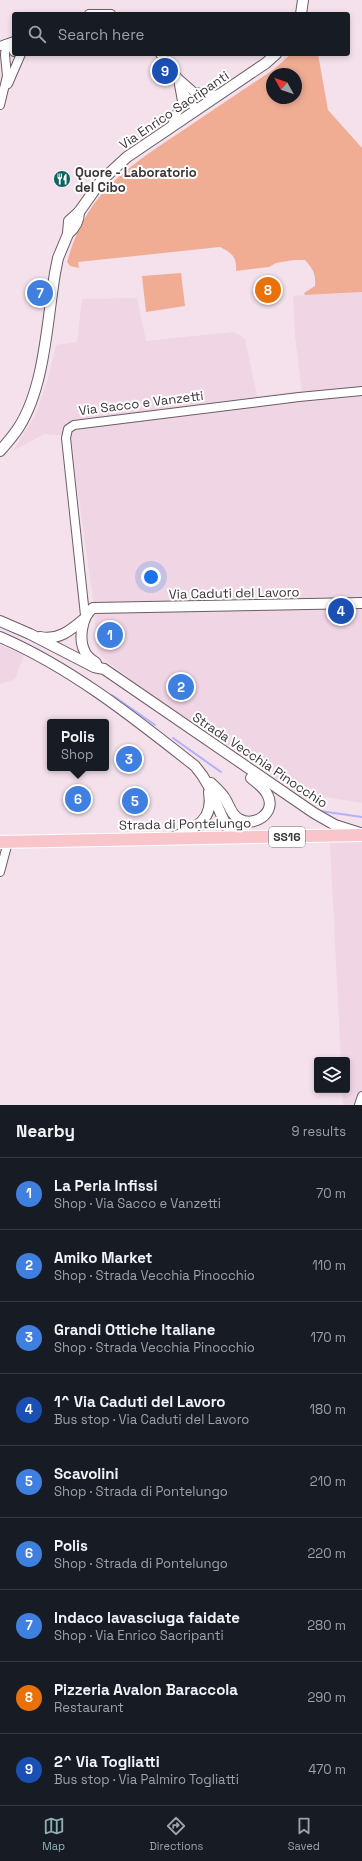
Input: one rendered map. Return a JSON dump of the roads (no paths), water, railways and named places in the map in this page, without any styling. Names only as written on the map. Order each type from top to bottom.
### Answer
[{"type":"main road","name":"Strada di Pontelungo","points":[[4,842],[362,834]]},
{"type":"street","points":[[301,12],[303,0]]},
{"type":"street","points":[[0,105],[7,76],[5,56],[7,43]]},
{"type":"street","points":[[14,56],[15,68]]},
{"type":"street","points":[[3,94],[20,56]]},
{"type":"street","points":[[162,56],[178,78],[197,109]]},
{"type":"street","name":"Via Enrico Sacripanti","points":[[0,451],[19,427],[35,394],[58,258],[68,234],[79,219],[79,212],[101,181],[113,169],[171,127],[266,63],[274,56]]},
{"type":"street","points":[[0,63],[7,76]]},
{"type":"street","points":[[184,88],[194,92],[219,95]]},
{"type":"street","points":[[171,127],[182,101],[184,88]]},
{"type":"street","name":"Via Sacco e Vanzetti","points":[[104,670],[89,658],[83,649],[82,640],[85,617],[66,438],[68,429],[74,424],[362,391]]},
{"type":"street","name":"Via Caduti del Lavoro","points":[[85,617],[93,608],[362,604]]},
{"type":"street","points":[[30,634],[47,638],[57,637],[72,629],[85,617]]},
{"type":"street","name":"Strada Vecchia Pinocchio","points":[[0,621],[30,634],[94,667],[104,670],[314,813],[334,825],[362,834]]},
{"type":"street","points":[[0,637],[51,662],[77,678],[195,766],[223,795],[232,812],[238,819],[252,822],[258,820],[269,809],[270,802],[268,795],[261,786],[244,773],[236,760]]},
{"type":"street","points":[[206,779],[214,793],[224,824],[233,837]]},
{"type":"street","points":[[172,838],[200,825],[206,815],[211,803],[206,779]]},
{"type":"street","name":"Strada di Pontelungo","points":[[0,872],[4,842]]},
{"type":"street","points":[[359,1105],[362,1096]]},
{"type":"waterway","points":[[112,695],[155,725]]},
{"type":"waterway","points":[[173,738],[221,772]]},
{"type":"waterway","points":[[320,811],[362,817]]},
{"type":"place","name":"2^ Via Togliatti","points":[[165,71]]},
{"type":"place","name":"Quore - Laboratorio del Cibo","points":[[62,179]]},
{"type":"place","name":"Pizzeria Avalon Baraccola","points":[[268,290]]},
{"type":"place","name":"Indaco lavasciuga faidate","points":[[40,293]]},
{"type":"place","name":"1^ Via Caduti del Lavoro","points":[[341,611]]},
{"type":"place","name":"La Perla Infissi","points":[[110,635]]},
{"type":"place","name":"Amiko Market","points":[[181,687]]},
{"type":"place","name":"Grandi Ottiche Italiane","points":[[129,759]]},
{"type":"place","name":"Polis","points":[[78,799]]},
{"type":"place","name":"Scavolini","points":[[135,801]]}]
